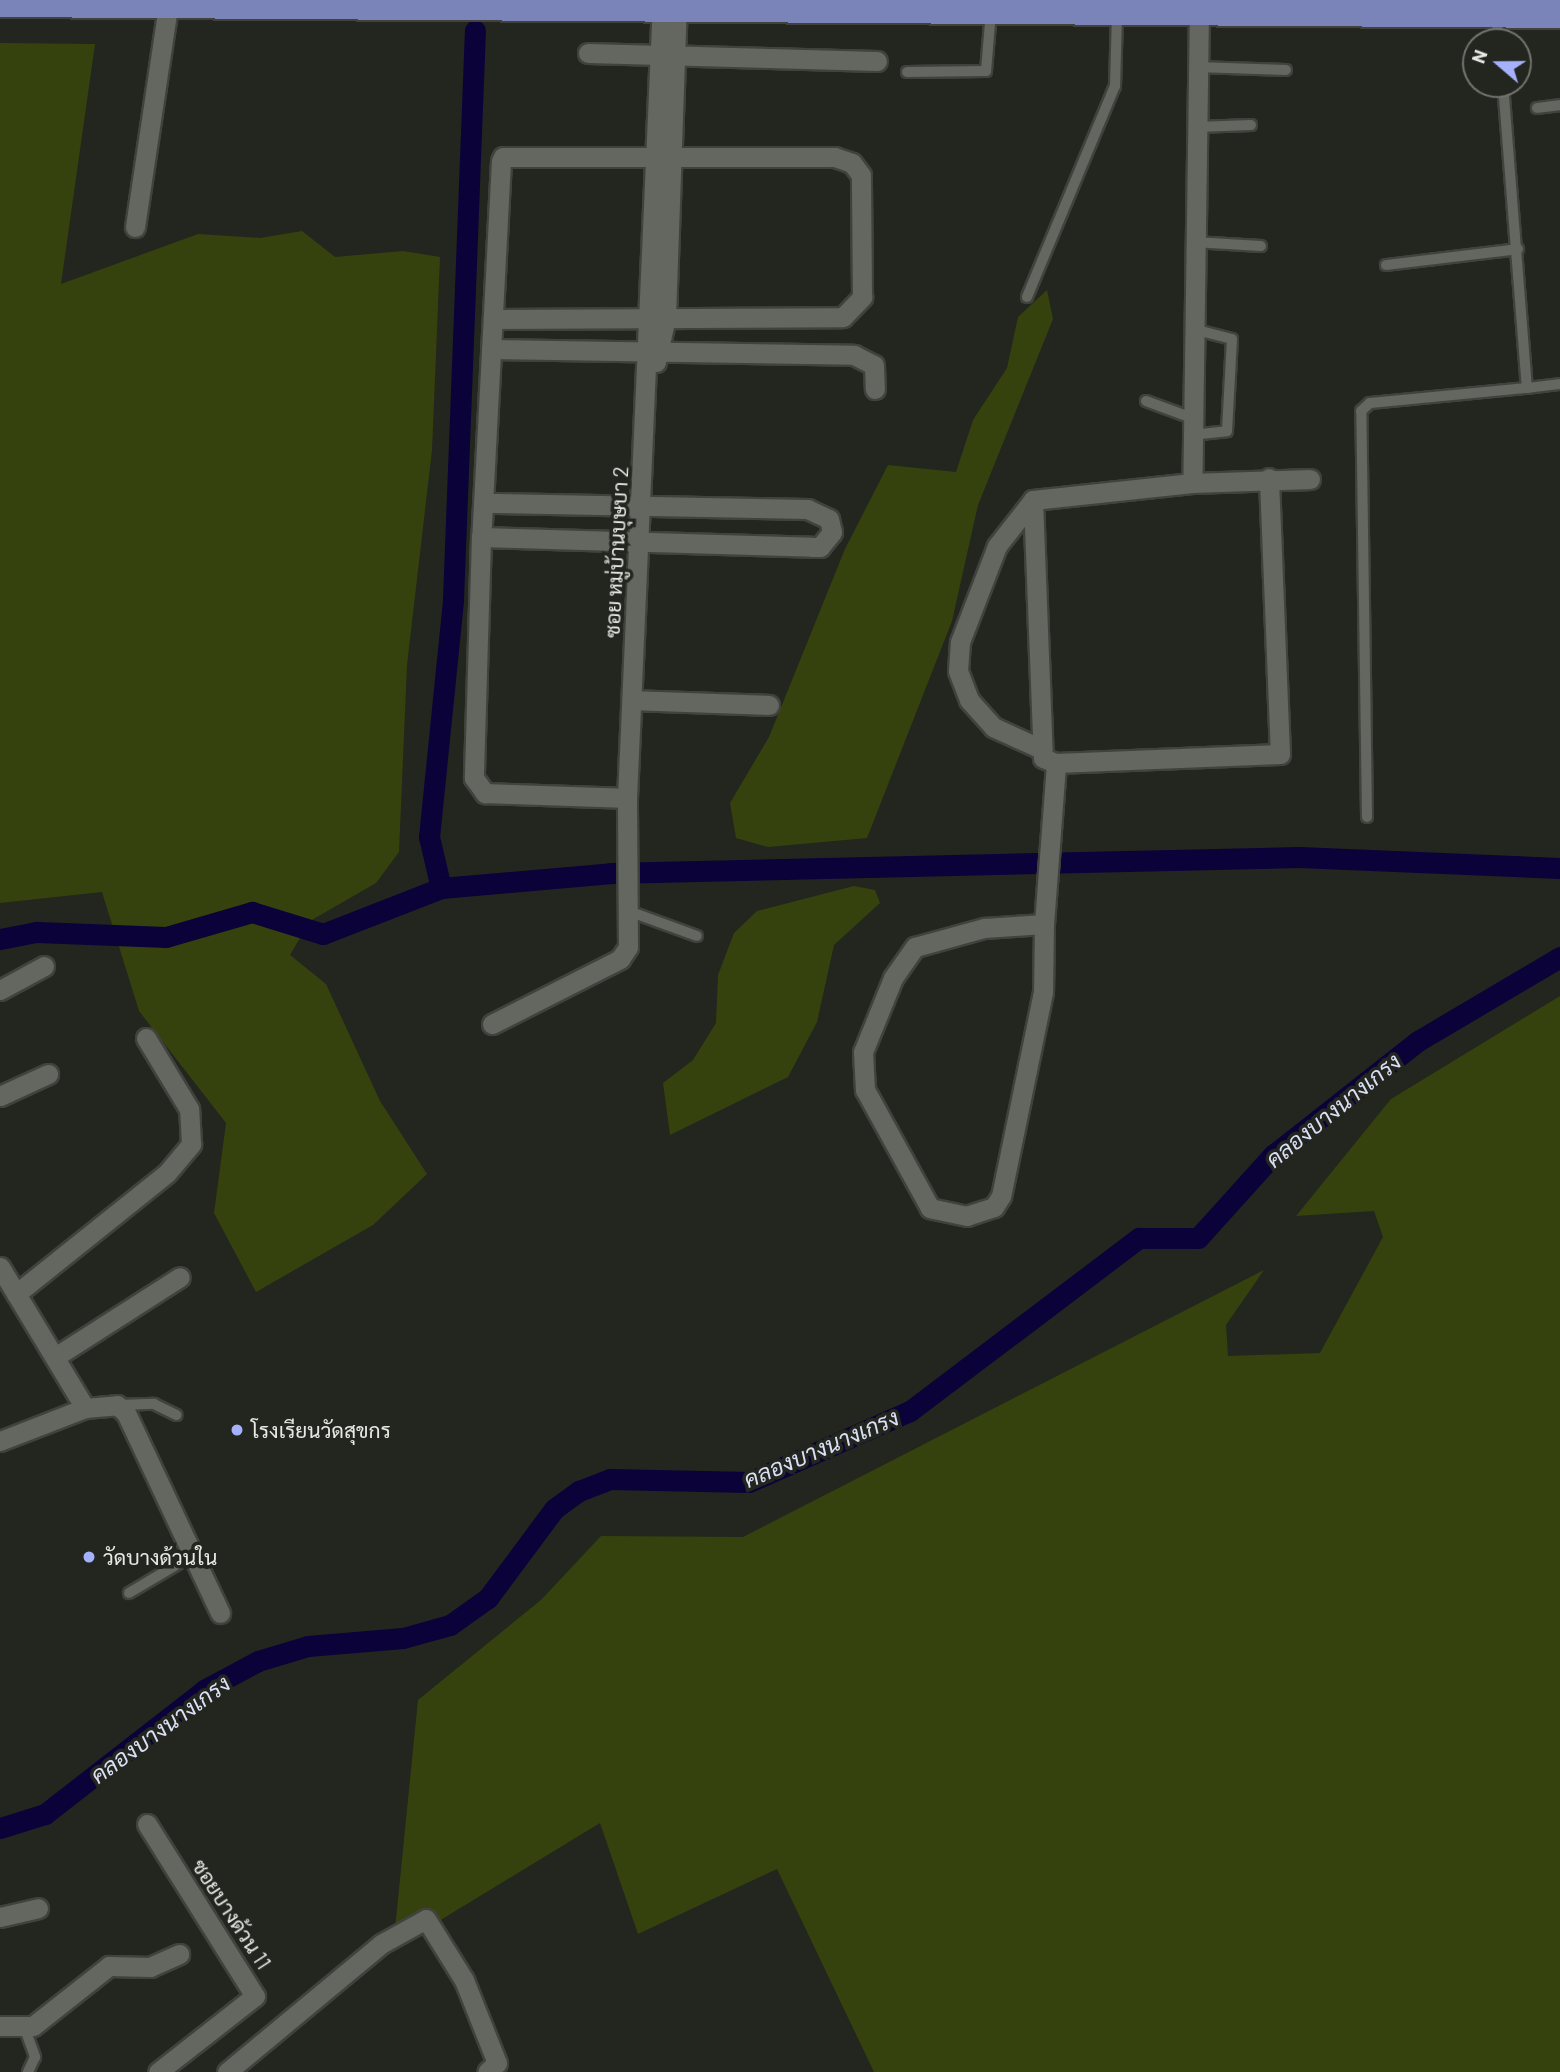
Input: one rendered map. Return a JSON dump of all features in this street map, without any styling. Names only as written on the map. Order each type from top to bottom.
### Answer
[{"type":"highway","points":[[0,1],[168,5],[991,4],[1117,10],[1560,12]]},
{"type":"street","name":"ซอย หมู่บ้านบุษบา 2","points":[[492,1024],[620,959],[628,947],[631,889],[627,799],[640,504],[653,350],[646,317],[664,160],[669,3]]},
{"type":"street","points":[[135,227],[168,5]]},
{"type":"street","points":[[1192,483],[1199,9]]},
{"type":"street","points":[[588,53],[877,61]]},
{"type":"street","points":[[493,319],[843,317],[862,297],[861,175],[852,163],[835,157],[664,160],[503,157],[491,349],[481,537],[478,789],[627,799]]},
{"type":"street","points":[[653,350],[666,317],[664,160]]},
{"type":"street","points":[[491,349],[653,350],[865,357],[874,365],[875,389]]},
{"type":"street","points":[[1269,478],[1280,754],[1056,764],[1039,748],[993,727],[968,700],[958,671],[960,642],[997,546],[1033,500],[1192,483],[1269,478],[1310,479]]},
{"type":"street","points":[[1033,500],[1039,748]]},
{"type":"street","points":[[481,537],[820,547],[832,532],[830,519],[808,509],[483,503]]},
{"type":"street","points":[[632,700],[769,705]]},
{"type":"street","points":[[1044,924],[984,928],[915,947],[875,1020],[863,1052],[865,1090],[930,1208],[967,1216],[994,1207],[1001,1196],[1043,992],[1044,924],[1056,764]]},
{"type":"street","points":[[0,990],[44,966]]},
{"type":"street","points":[[16,1294],[167,1173],[191,1144],[189,1109],[146,1038]]},
{"type":"street","points":[[0,1096],[48,1074]]},
{"type":"street","points":[[0,1267],[85,1408]]},
{"type":"street","points":[[55,1357],[180,1277]]},
{"type":"street","points":[[0,1441],[85,1408],[117,1405],[220,1613]]},
{"type":"street","name":"ซอยบางด้วน 11","points":[[147,1824],[255,1996],[158,2072]]},
{"type":"street","points":[[0,1917],[38,1908]]},
{"type":"street","points":[[227,2072],[381,1944],[426,1919],[464,1980],[497,2063],[487,2072]]},
{"type":"street","points":[[0,2026],[25,2029],[92,1974],[117,1963],[150,1967],[179,1954]]},
{"type":"lane","points":[[907,72],[986,71],[991,4]]},
{"type":"lane","points":[[1027,297],[1115,86],[1117,10]]},
{"type":"lane","points":[[1495,10],[1497,28]]},
{"type":"lane","points":[[1197,68],[1286,70]]},
{"type":"lane","points":[[1504,98],[1527,388]]},
{"type":"lane","points":[[1537,108],[1560,105]]},
{"type":"lane","points":[[1506,112],[1518,110]]},
{"type":"lane","points":[[1196,127],[1251,125]]},
{"type":"lane","points":[[1194,242],[1261,246]]},
{"type":"lane","points":[[1386,265],[1518,250]]},
{"type":"lane","points":[[1146,401],[1191,426],[1227,431],[1233,339],[1193,329]]},
{"type":"lane","points":[[1367,817],[1361,411],[1370,403],[1560,384]]},
{"type":"lane","points":[[631,912],[697,936]]},
{"type":"lane","points":[[117,1405],[154,1404],[177,1415]]},
{"type":"lane","points":[[129,1593],[193,1555]]},
{"type":"lane","points":[[25,2029],[35,2057],[28,2072]]},
{"type":"green space","points":[[0,43],[95,44],[61,284],[198,234],[260,238],[302,231],[335,257],[403,251],[440,257],[432,450],[407,665],[399,852],[376,883],[310,921],[290,955],[326,984],[380,1101],[427,1174],[373,1225],[256,1292],[214,1213],[226,1123],[139,1011],[102,892],[0,903]]},
{"type":"green space","points":[[1047,290],[1053,319],[978,505],[952,621],[867,838],[768,847],[736,838],[730,803],[769,737],[845,549],[888,465],[956,472],[973,420],[1007,368],[1018,317]]},
{"type":"green space","points":[[854,886],[875,890],[880,903],[834,945],[817,1022],[788,1077],[670,1135],[663,1083],[693,1060],[716,1023],[718,975],[734,933],[757,911]]},
{"type":"green space","points":[[1560,996],[1560,2072],[874,2072],[777,1869],[638,1934],[600,1823],[393,1949],[418,1700],[541,1600],[601,1536],[743,1537],[1264,1270],[1226,1325],[1228,1356],[1320,1353],[1383,1237],[1374,1211],[1296,1216],[1391,1099]]},
{"type":"waterway","points":[[441,888],[429,837],[453,599],[475,30]]},
{"type":"waterway","points":[[0,939],[37,932],[166,937],[252,912],[323,934],[441,888],[611,873],[1299,857],[1560,868]]},
{"type":"waterway","name":"คลองบางนางเกรง","points":[[0,1828],[45,1814],[204,1690],[258,1661],[308,1646],[403,1638],[450,1625],[488,1598],[554,1509],[579,1491],[610,1479],[749,1482],[910,1411],[1139,1238],[1198,1238],[1273,1155],[1418,1041],[1560,957]]},
{"type":"place","name":"โรงเรียนวัดสุขกร","points":[[237,1430]]},
{"type":"place","name":"วัดบางด้วนใน","points":[[89,1557]]}]
